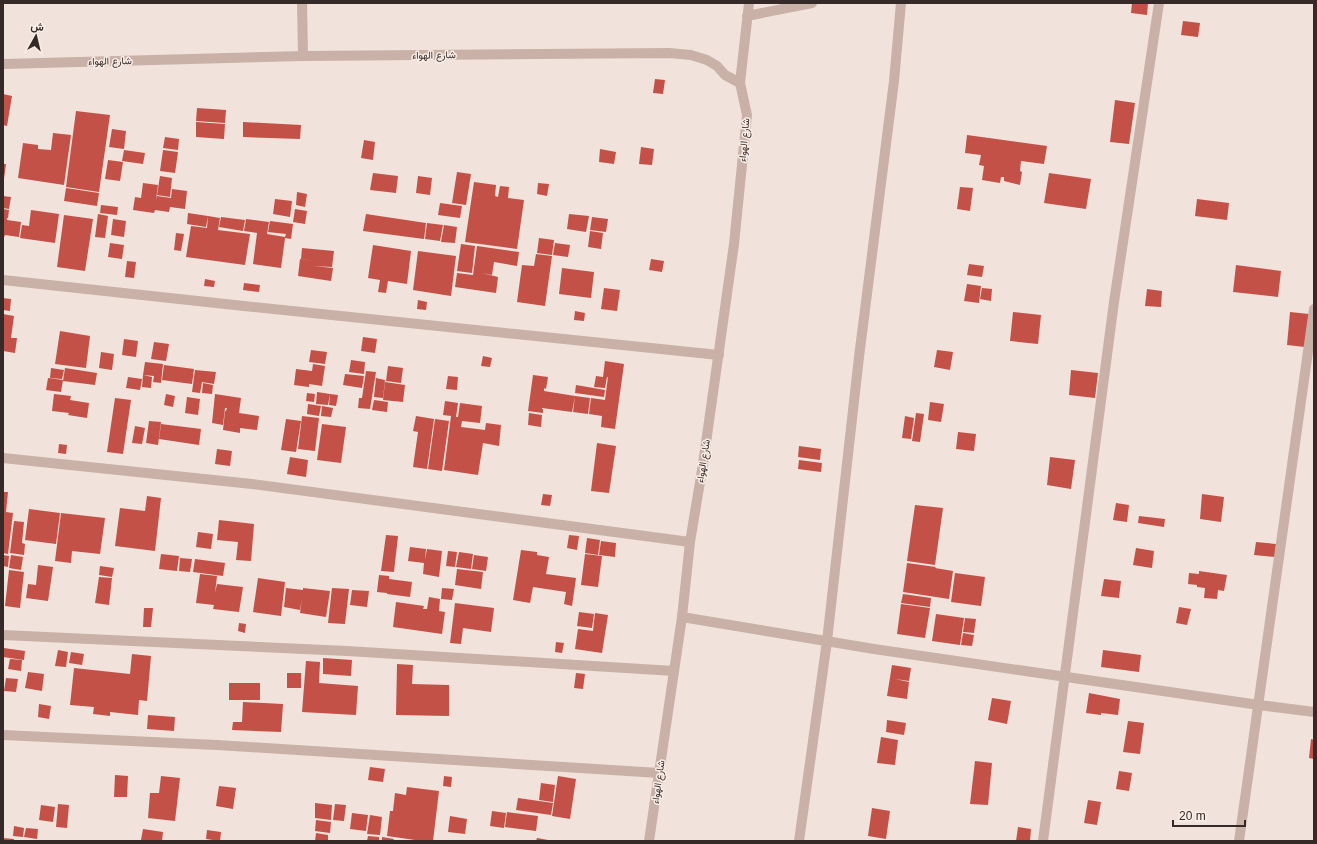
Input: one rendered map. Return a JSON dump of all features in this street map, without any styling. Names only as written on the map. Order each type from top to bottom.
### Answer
[{"type":"street","points":[[302,3],[303,56]]},
{"type":"street","points":[[740,84],[749,3]]},
{"type":"street","points":[[747,16],[812,3]]},
{"type":"street","points":[[799,841],[827,641],[859,358],[894,81],[901,3]]},
{"type":"street","points":[[1043,841],[1113,310],[1159,3]]},
{"type":"street","name":"شارع الهواء","points":[[3,64],[303,56],[669,53],[691,55],[708,60],[718,66],[725,75],[740,84],[747,115],[734,244],[703,464],[690,542],[682,616],[649,841]]},
{"type":"street","points":[[3,280],[719,355]]},
{"type":"street","points":[[1239,841],[1314,309]]},
{"type":"street","points":[[3,458],[252,484],[690,542]]},
{"type":"street","points":[[682,616],[874,649],[1314,712]]},
{"type":"street","points":[[3,635],[347,651],[674,671]]},
{"type":"street","points":[[3,734],[217,745],[659,773]]},
{"type":"building","points":[[1132,3],[1148,3],[1147,15],[1131,13]]},
{"type":"building","points":[[1183,21],[1200,23],[1198,37],[1181,35]]},
{"type":"building","points":[[655,79],[665,80],[663,94],[653,93]]},
{"type":"building","points":[[3,94],[12,96],[7,126],[3,125]]},
{"type":"building","points":[[1115,100],[1135,103],[1129,144],[1110,142]]},
{"type":"building","points":[[197,108],[226,110],[225,123],[196,121]]},
{"type":"building","points":[[76,111],[110,115],[99,192],[66,187]]},
{"type":"building","points":[[196,122],[225,124],[224,139],[196,137]]},
{"type":"building","points":[[243,122],[301,125],[300,139],[243,137]]},
{"type":"building","points":[[112,129],[126,131],[124,149],[109,147]]},
{"type":"building","points":[[53,133],[71,135],[64,185],[18,178],[23,143],[38,145],[38,149],[51,150]]},
{"type":"building","points":[[967,135],[1047,146],[1044,164],[1021,161],[1020,171],[1022,172],[1020,185],[1004,181],[1004,177],[1001,177],[1000,183],[982,180],[984,166],[979,165],[981,155],[965,153]]},
{"type":"building","points":[[165,137],[179,139],[178,150],[163,148]]},
{"type":"building","points":[[364,140],[375,142],[373,160],[361,158]]},
{"type":"building","points":[[641,147],[654,149],[652,165],[639,164]]},
{"type":"building","points":[[600,149],[616,152],[614,164],[599,162]]},
{"type":"building","points":[[124,150],[145,153],[143,164],[122,161]]},
{"type":"building","points":[[163,150],[178,152],[175,173],[160,171]]},
{"type":"building","points":[[108,160],[123,162],[120,181],[105,179]]},
{"type":"building","points":[[3,164],[6,164],[4,179],[3,179]]},
{"type":"building","points":[[457,172],[471,174],[466,205],[452,203]]},
{"type":"building","points":[[373,173],[398,176],[396,193],[370,190]]},
{"type":"building","points":[[1049,173],[1091,179],[1086,209],[1044,203]]},
{"type":"building","points":[[160,176],[172,178],[170,197],[157,195]]},
{"type":"building","points":[[418,176],[432,178],[430,195],[416,193]]},
{"type":"building","points":[[474,182],[496,185],[495,196],[498,197],[500,186],[509,187],[508,198],[524,200],[517,249],[465,242]]},
{"type":"building","points":[[143,183],[158,185],[156,200],[157,196],[171,198],[172,189],[187,191],[185,209],[170,207],[169,212],[155,210],[154,213],[133,210],[135,197],[141,198]]},
{"type":"building","points":[[538,183],[549,184],[547,196],[537,194]]},
{"type":"building","points":[[960,187],[973,188],[970,211],[957,209]]},
{"type":"building","points":[[66,188],[99,193],[97,206],[64,201]]},
{"type":"building","points":[[297,192],[307,194],[305,207],[296,205]]},
{"type":"building","points":[[3,196],[11,197],[9,209],[3,208]]},
{"type":"building","points":[[275,199],[292,201],[290,217],[273,214]]},
{"type":"building","points":[[1197,199],[1229,203],[1227,220],[1195,216]]},
{"type":"building","points":[[440,203],[462,206],[460,218],[438,215]]},
{"type":"building","points":[[101,205],[118,207],[117,215],[100,213]]},
{"type":"building","points":[[3,209],[9,210],[7,220],[21,222],[19,237],[5,235],[3,240]]},
{"type":"building","points":[[295,209],[307,211],[305,224],[293,222]]},
{"type":"building","points":[[31,210],[59,214],[55,243],[20,238],[22,225],[29,226]]},
{"type":"building","points":[[188,213],[208,216],[206,227],[187,224]]},
{"type":"building","points":[[98,214],[108,216],[105,238],[95,237]]},
{"type":"building","points":[[366,214],[426,223],[424,239],[363,231]]},
{"type":"building","points":[[569,214],[589,216],[586,232],[567,229]]},
{"type":"building","points":[[64,215],[93,219],[85,271],[57,267]]},
{"type":"building","points":[[208,216],[220,218],[218,230],[250,234],[245,265],[186,257],[191,226],[207,228]]},
{"type":"building","points":[[221,217],[245,220],[243,231],[219,227]]},
{"type":"building","points":[[592,217],[608,219],[606,232],[590,230]]},
{"type":"building","points":[[113,219],[126,221],[124,237],[111,235]]},
{"type":"building","points":[[246,219],[269,222],[267,234],[285,237],[286,234],[268,232],[270,221],[293,224],[291,239],[285,238],[281,268],[253,264],[257,233],[244,231]]},
{"type":"building","points":[[427,223],[443,225],[440,241],[425,239]]},
{"type":"building","points":[[444,225],[457,227],[455,243],[441,242]]},
{"type":"building","points":[[590,231],[603,233],[601,249],[588,247]]},
{"type":"building","points":[[176,233],[184,234],[181,251],[174,250]]},
{"type":"building","points":[[539,238],[554,240],[552,255],[537,253]]},
{"type":"building","points":[[110,243],[124,245],[122,259],[108,257]]},
{"type":"building","points":[[555,243],[570,245],[568,257],[553,255]]},
{"type":"building","points":[[461,244],[475,246],[472,273],[457,271]]},
{"type":"building","points":[[373,245],[411,251],[407,284],[388,281],[386,293],[378,292],[380,280],[368,278]]},
{"type":"building","points":[[477,246],[519,252],[517,266],[494,262],[492,275],[482,273],[498,277],[496,293],[455,287],[457,273],[473,275]]},
{"type":"building","points":[[302,248],[334,251],[332,267],[314,266],[333,268],[331,281],[298,276],[300,259],[315,261],[301,259]]},
{"type":"building","points":[[418,251],[456,256],[451,296],[413,290]]},
{"type":"building","points":[[536,254],[552,256],[545,306],[517,302],[522,265],[534,266]]},
{"type":"building","points":[[651,259],[664,261],[662,272],[649,270]]},
{"type":"building","points":[[127,261],[136,262],[134,278],[125,277]]},
{"type":"building","points":[[969,264],[984,266],[982,277],[967,275]]},
{"type":"building","points":[[1236,265],[1281,271],[1278,297],[1233,292]]},
{"type":"building","points":[[562,268],[594,272],[591,298],[559,294]]},
{"type":"building","points":[[205,279],[215,281],[214,287],[204,286]]},
{"type":"building","points":[[244,283],[260,285],[259,292],[243,290]]},
{"type":"building","points":[[967,284],[981,286],[979,303],[964,301]]},
{"type":"building","points":[[604,288],[620,290],[617,311],[601,309]]},
{"type":"building","points":[[982,288],[992,289],[991,301],[980,299]]},
{"type":"building","points":[[1147,289],[1162,291],[1161,307],[1145,306]]},
{"type":"building","points":[[3,298],[11,299],[10,311],[3,310]]},
{"type":"building","points":[[418,300],[427,302],[426,310],[417,309]]},
{"type":"building","points":[[575,311],[585,313],[584,321],[574,320]]},
{"type":"building","points":[[1013,312],[1041,315],[1038,344],[1010,341]]},
{"type":"building","points":[[1290,312],[1309,314],[1305,347],[1287,345]]},
{"type":"building","points":[[3,314],[14,316],[11,338],[17,338],[15,353],[3,351]]},
{"type":"building","points":[[60,331],[90,336],[86,368],[55,364]]},
{"type":"building","points":[[363,337],[377,339],[375,353],[361,351]]},
{"type":"building","points":[[124,339],[138,341],[136,357],[122,355]]},
{"type":"building","points":[[154,342],[169,344],[166,361],[151,359]]},
{"type":"building","points":[[311,350],[327,352],[325,364],[309,362]]},
{"type":"building","points":[[937,350],[953,352],[950,370],[934,367]]},
{"type":"building","points":[[101,352],[114,354],[112,370],[99,368]]},
{"type":"building","points":[[483,356],[492,358],[490,367],[481,366]]},
{"type":"building","points":[[351,360],[365,362],[364,374],[349,372]]},
{"type":"building","points":[[605,361],[624,364],[615,429],[601,427],[602,416],[589,414],[591,398],[605,400],[608,377],[605,388],[594,387],[596,376],[603,377]]},
{"type":"building","points":[[145,362],[163,364],[161,383],[153,382],[154,376],[143,375]]},
{"type":"building","points":[[313,364],[325,366],[322,386],[309,384],[309,387],[294,385],[296,369],[312,371]]},
{"type":"building","points":[[164,365],[194,369],[192,384],[162,380]]},
{"type":"building","points":[[388,366],[403,368],[401,383],[386,381]]},
{"type":"building","points":[[51,368],[64,370],[62,379],[50,378]]},
{"type":"building","points":[[65,368],[97,373],[95,385],[63,381]]},
{"type":"building","points":[[195,370],[216,372],[214,384],[202,382],[200,393],[192,392]]},
{"type":"building","points":[[1071,370],[1098,373],[1095,398],[1069,395]]},
{"type":"building","points":[[366,371],[376,372],[370,409],[358,408],[359,398],[362,398]]},
{"type":"building","points":[[345,374],[364,376],[362,388],[343,385]]},
{"type":"building","points":[[143,375],[152,377],[151,388],[142,387]]},
{"type":"building","points":[[533,375],[548,377],[546,389],[544,388],[544,391],[575,396],[572,412],[542,408],[543,413],[528,411]]},
{"type":"building","points":[[448,376],[458,377],[457,390],[446,389]]},
{"type":"building","points":[[128,377],[142,379],[140,390],[126,388]]},
{"type":"building","points":[[48,378],[63,380],[61,392],[46,390]]},
{"type":"building","points":[[376,378],[385,380],[383,398],[374,397]]},
{"type":"building","points":[[385,382],[405,385],[403,402],[383,400]]},
{"type":"building","points":[[203,383],[213,385],[212,394],[202,393]]},
{"type":"building","points":[[576,385],[605,390],[604,397],[575,393]]},
{"type":"building","points":[[317,392],[330,394],[328,405],[316,404]]},
{"type":"building","points":[[307,393],[315,394],[314,402],[306,401]]},
{"type":"building","points":[[54,394],[71,396],[70,400],[89,403],[87,418],[68,415],[69,413],[52,411]]},
{"type":"building","points":[[166,394],[175,396],[173,407],[164,405]]},
{"type":"building","points":[[215,394],[241,398],[239,413],[259,416],[257,430],[240,428],[240,433],[223,430],[225,411],[227,408],[225,408],[223,425],[212,423]]},
{"type":"building","points":[[330,394],[338,395],[336,406],[329,405]]},
{"type":"building","points":[[575,396],[590,398],[588,414],[573,412]]},
{"type":"building","points":[[187,397],[200,399],[198,415],[185,413]]},
{"type":"building","points":[[115,398],[131,400],[123,454],[107,452]]},
{"type":"building","points":[[374,400],[388,402],[387,412],[372,410]]},
{"type":"building","points":[[445,401],[458,403],[456,417],[458,417],[460,403],[482,406],[480,423],[462,421],[461,427],[485,430],[486,423],[501,425],[499,446],[483,443],[478,475],[444,470],[451,416],[443,415]]},
{"type":"building","points":[[930,402],[944,404],[941,422],[928,420]]},
{"type":"building","points":[[308,404],[321,406],[319,416],[307,414]]},
{"type":"building","points":[[322,406],[333,408],[331,417],[321,416]]},
{"type":"building","points":[[529,413],[542,415],[541,427],[528,425]]},
{"type":"building","points":[[916,413],[924,414],[920,442],[912,441]]},
{"type":"building","points":[[302,416],[319,418],[315,451],[298,449]]},
{"type":"building","points":[[416,416],[434,419],[427,469],[413,467],[418,432],[413,431]]},
{"type":"building","points":[[905,416],[914,418],[911,439],[902,438]]},
{"type":"building","points":[[286,419],[301,421],[296,452],[281,450]]},
{"type":"building","points":[[435,419],[449,421],[442,471],[428,469]]},
{"type":"building","points":[[149,421],[161,422],[158,445],[146,443]]},
{"type":"building","points":[[161,424],[201,429],[199,445],[159,439]]},
{"type":"building","points":[[322,424],[346,427],[341,463],[317,460]]},
{"type":"building","points":[[135,426],[145,428],[142,444],[132,443]]},
{"type":"building","points":[[958,432],[976,434],[974,451],[956,449]]},
{"type":"building","points":[[597,443],[616,446],[609,493],[591,491]]},
{"type":"building","points":[[59,444],[67,445],[66,454],[58,453]]},
{"type":"building","points":[[799,446],[821,449],[820,460],[798,457]]},
{"type":"building","points":[[217,449],[232,451],[230,466],[215,464]]},
{"type":"building","points":[[290,457],[308,460],[306,477],[287,474]]},
{"type":"building","points":[[1050,457],[1075,460],[1071,489],[1047,485]]},
{"type":"building","points":[[799,460],[822,463],[821,472],[798,469]]},
{"type":"building","points":[[3,492],[8,492],[6,512],[13,513],[8,554],[3,553]]},
{"type":"building","points":[[543,494],[552,495],[550,506],[541,505]]},
{"type":"building","points":[[1202,494],[1224,497],[1221,522],[1200,519]]},
{"type":"building","points":[[147,496],[161,498],[155,551],[115,546],[120,508],[145,511]]},
{"type":"building","points":[[1116,503],[1129,505],[1127,522],[1113,520]]},
{"type":"building","points":[[915,505],[943,508],[935,565],[907,561]]},
{"type":"building","points":[[29,509],[60,513],[56,544],[25,540]]},
{"type":"building","points":[[61,513],[105,518],[100,554],[72,551],[71,563],[55,561]]},
{"type":"building","points":[[1139,516],[1165,519],[1164,527],[1138,523]]},
{"type":"building","points":[[219,520],[254,524],[251,561],[236,560],[238,542],[217,540]]},
{"type":"building","points":[[14,521],[24,522],[22,543],[25,544],[24,555],[10,553]]},
{"type":"building","points":[[198,532],[213,534],[211,549],[196,547]]},
{"type":"building","points":[[386,535],[398,536],[394,572],[381,571]]},
{"type":"building","points":[[569,535],[579,536],[577,550],[567,548]]},
{"type":"building","points":[[587,538],[600,540],[598,555],[585,553]]},
{"type":"building","points":[[601,541],[616,543],[615,557],[599,555]]},
{"type":"building","points":[[1256,542],[1276,544],[1275,557],[1254,555]]},
{"type":"building","points":[[410,547],[426,549],[425,560],[427,549],[442,551],[439,577],[423,574],[424,563],[408,561]]},
{"type":"building","points":[[1136,548],[1154,551],[1152,568],[1133,565]]},
{"type":"building","points":[[521,550],[537,552],[537,555],[549,557],[546,574],[576,578],[572,606],[564,604],[566,592],[533,587],[530,603],[513,600]]},
{"type":"building","points":[[448,551],[457,552],[455,567],[446,566]]},
{"type":"building","points":[[459,552],[473,554],[471,569],[456,567]]},
{"type":"building","points":[[161,554],[179,556],[177,571],[159,569]]},
{"type":"building","points":[[585,554],[602,556],[598,587],[581,585]]},
{"type":"building","points":[[3,555],[9,556],[8,567],[3,566]]},
{"type":"building","points":[[11,555],[23,557],[21,570],[9,568]]},
{"type":"building","points":[[474,555],[488,557],[486,571],[472,569]]},
{"type":"building","points":[[180,558],[192,559],[190,572],[179,571]]},
{"type":"building","points":[[195,559],[225,563],[223,576],[193,572]]},
{"type":"building","points":[[907,563],[953,571],[949,599],[903,592]]},
{"type":"building","points":[[38,565],[53,567],[48,601],[26,598],[28,584],[36,585]]},
{"type":"building","points":[[100,566],[114,568],[112,577],[99,575]]},
{"type":"building","points":[[457,569],[483,572],[481,589],[455,585]]},
{"type":"building","points":[[9,570],[24,572],[20,608],[5,606]]},
{"type":"building","points":[[1199,571],[1227,575],[1224,591],[1218,590],[1217,599],[1204,598],[1205,588],[1188,584],[1189,573],[1199,574]]},
{"type":"building","points":[[955,573],[985,577],[981,606],[951,602]]},
{"type":"building","points":[[200,574],[217,576],[215,593],[217,584],[243,587],[239,612],[213,609],[214,605],[196,603]]},
{"type":"building","points":[[379,575],[389,576],[389,579],[412,582],[410,597],[377,592]]},
{"type":"building","points":[[99,577],[112,578],[109,605],[95,603]]},
{"type":"building","points":[[258,578],[285,582],[281,616],[253,612]]},
{"type":"building","points":[[1104,579],[1121,581],[1119,598],[1101,596]]},
{"type":"building","points":[[286,588],[330,591],[326,617],[300,613],[302,598],[300,610],[284,607]]},
{"type":"building","points":[[332,588],[349,589],[345,624],[328,623]]},
{"type":"building","points":[[442,588],[454,589],[452,600],[441,599]]},
{"type":"building","points":[[352,590],[369,591],[367,607],[350,605]]},
{"type":"building","points":[[903,594],[931,598],[930,607],[901,603]]},
{"type":"building","points":[[429,597],[440,599],[439,611],[445,612],[442,634],[393,627],[396,602],[424,606],[423,609],[427,609]]},
{"type":"building","points":[[455,603],[494,608],[491,632],[463,628],[461,644],[450,643]]},
{"type":"building","points":[[901,604],[930,608],[925,638],[897,634]]},
{"type":"building","points":[[1179,607],[1191,609],[1187,625],[1176,623]]},
{"type":"building","points":[[144,608],[153,608],[151,627],[143,627]]},
{"type":"building","points":[[579,612],[594,614],[592,628],[577,626]]},
{"type":"building","points":[[595,613],[608,615],[602,653],[575,649],[578,629],[593,631]]},
{"type":"building","points":[[936,614],[964,618],[960,645],[932,641]]},
{"type":"building","points":[[965,618],[976,619],[974,633],[963,632]]},
{"type":"building","points":[[239,623],[246,624],[245,633],[238,631]]},
{"type":"building","points":[[963,633],[974,635],[972,646],[961,645]]},
{"type":"building","points":[[556,642],[564,643],[562,653],[555,652]]},
{"type":"building","points":[[4,648],[25,651],[24,660],[3,657]]},
{"type":"building","points":[[58,650],[68,652],[66,667],[55,666]]},
{"type":"building","points":[[1103,650],[1141,655],[1139,672],[1101,667]]},
{"type":"building","points":[[71,652],[84,654],[82,665],[69,663]]},
{"type":"building","points":[[132,654],[151,656],[147,701],[139,700],[138,715],[110,712],[110,716],[93,714],[94,707],[70,705],[74,668],[130,674]]},
{"type":"building","points":[[323,658],[352,660],[351,676],[323,674]]},
{"type":"building","points":[[10,659],[22,660],[21,671],[8,669]]},
{"type":"building","points":[[306,661],[320,662],[319,683],[358,686],[356,715],[302,712]]},
{"type":"building","points":[[397,664],[413,665],[412,684],[449,685],[449,716],[396,715]]},
{"type":"building","points":[[892,665],[911,668],[909,681],[895,679],[909,682],[907,699],[887,696]]},
{"type":"building","points":[[28,672],[44,674],[42,691],[25,688]]},
{"type":"building","points":[[287,673],[301,673],[301,688],[287,688]]},
{"type":"building","points":[[576,673],[585,674],[583,689],[574,688]]},
{"type":"building","points":[[6,678],[18,679],[16,692],[4,691]]},
{"type":"building","points":[[229,683],[260,683],[260,700],[229,700]]},
{"type":"building","points":[[1089,693],[1120,699],[1118,715],[1086,713]]},
{"type":"building","points":[[992,698],[1011,701],[1007,724],[988,720]]},
{"type":"building","points":[[243,702],[283,704],[281,732],[232,730],[233,722],[242,722]]},
{"type":"building","points":[[39,704],[51,706],[49,719],[38,717]]},
{"type":"building","points":[[148,715],[175,717],[174,731],[147,729]]},
{"type":"building","points":[[887,720],[906,723],[904,735],[886,732]]},
{"type":"building","points":[[1128,721],[1144,723],[1140,754],[1123,752]]},
{"type":"building","points":[[881,737],[898,740],[895,765],[877,763]]},
{"type":"building","points":[[1311,739],[1314,740],[1314,759],[1309,758]]},
{"type":"building","points":[[975,761],[992,763],[988,805],[970,804]]},
{"type":"building","points":[[370,767],[385,769],[383,782],[368,780]]},
{"type":"building","points":[[1119,771],[1132,773],[1129,791],[1116,789]]},
{"type":"building","points":[[115,775],[128,776],[127,797],[114,797]]},
{"type":"building","points":[[161,776],[180,778],[175,821],[148,818],[150,793],[159,793]]},
{"type":"building","points":[[444,776],[452,777],[451,787],[443,786]]},
{"type":"building","points":[[558,776],[576,779],[570,819],[552,816]]},
{"type":"building","points":[[541,783],[555,785],[553,802],[539,800]]},
{"type":"building","points":[[219,786],[236,788],[233,809],[216,806]]},
{"type":"building","points":[[407,787],[439,791],[433,841],[387,836],[390,811],[393,811],[395,793],[406,795]]},
{"type":"building","points":[[518,798],[553,803],[551,815],[516,810]]},
{"type":"building","points":[[1088,800],[1101,802],[1097,825],[1084,823]]},
{"type":"building","points":[[315,803],[332,805],[331,820],[315,818]]},
{"type":"building","points":[[58,804],[69,805],[67,828],[56,827]]},
{"type":"building","points":[[335,804],[346,805],[344,821],[333,820]]},
{"type":"building","points":[[41,805],[55,807],[53,822],[39,820]]},
{"type":"building","points":[[872,808],[890,811],[886,839],[868,836]]},
{"type":"building","points":[[492,811],[506,813],[504,828],[490,826]]},
{"type":"building","points":[[507,812],[538,816],[536,831],[505,827]]},
{"type":"building","points":[[352,813],[368,815],[366,831],[350,829]]},
{"type":"building","points":[[370,815],[382,817],[380,835],[367,834]]},
{"type":"building","points":[[450,816],[467,819],[465,834],[448,832]]},
{"type":"building","points":[[316,820],[331,822],[330,833],[315,831]]},
{"type":"building","points":[[14,826],[24,828],[23,837],[13,836]]},
{"type":"building","points":[[1018,827],[1031,829],[1030,841],[1016,841]]},
{"type":"building","points":[[26,828],[38,829],[37,839],[24,837]]},
{"type":"building","points":[[143,829],[163,832],[162,841],[141,840]]},
{"type":"building","points":[[207,830],[221,832],[220,841],[206,839]]},
{"type":"building","points":[[316,833],[328,835],[328,841],[315,841]]},
{"type":"building","points":[[368,836],[379,837],[379,841],[367,841]]},
{"type":"building","points":[[382,837],[394,839],[393,841],[382,841]]},
{"type":"building","points":[[3,838],[14,839],[14,841],[3,841]]},
{"type":"building","points":[[537,838],[548,840],[548,841],[536,841]]}]
